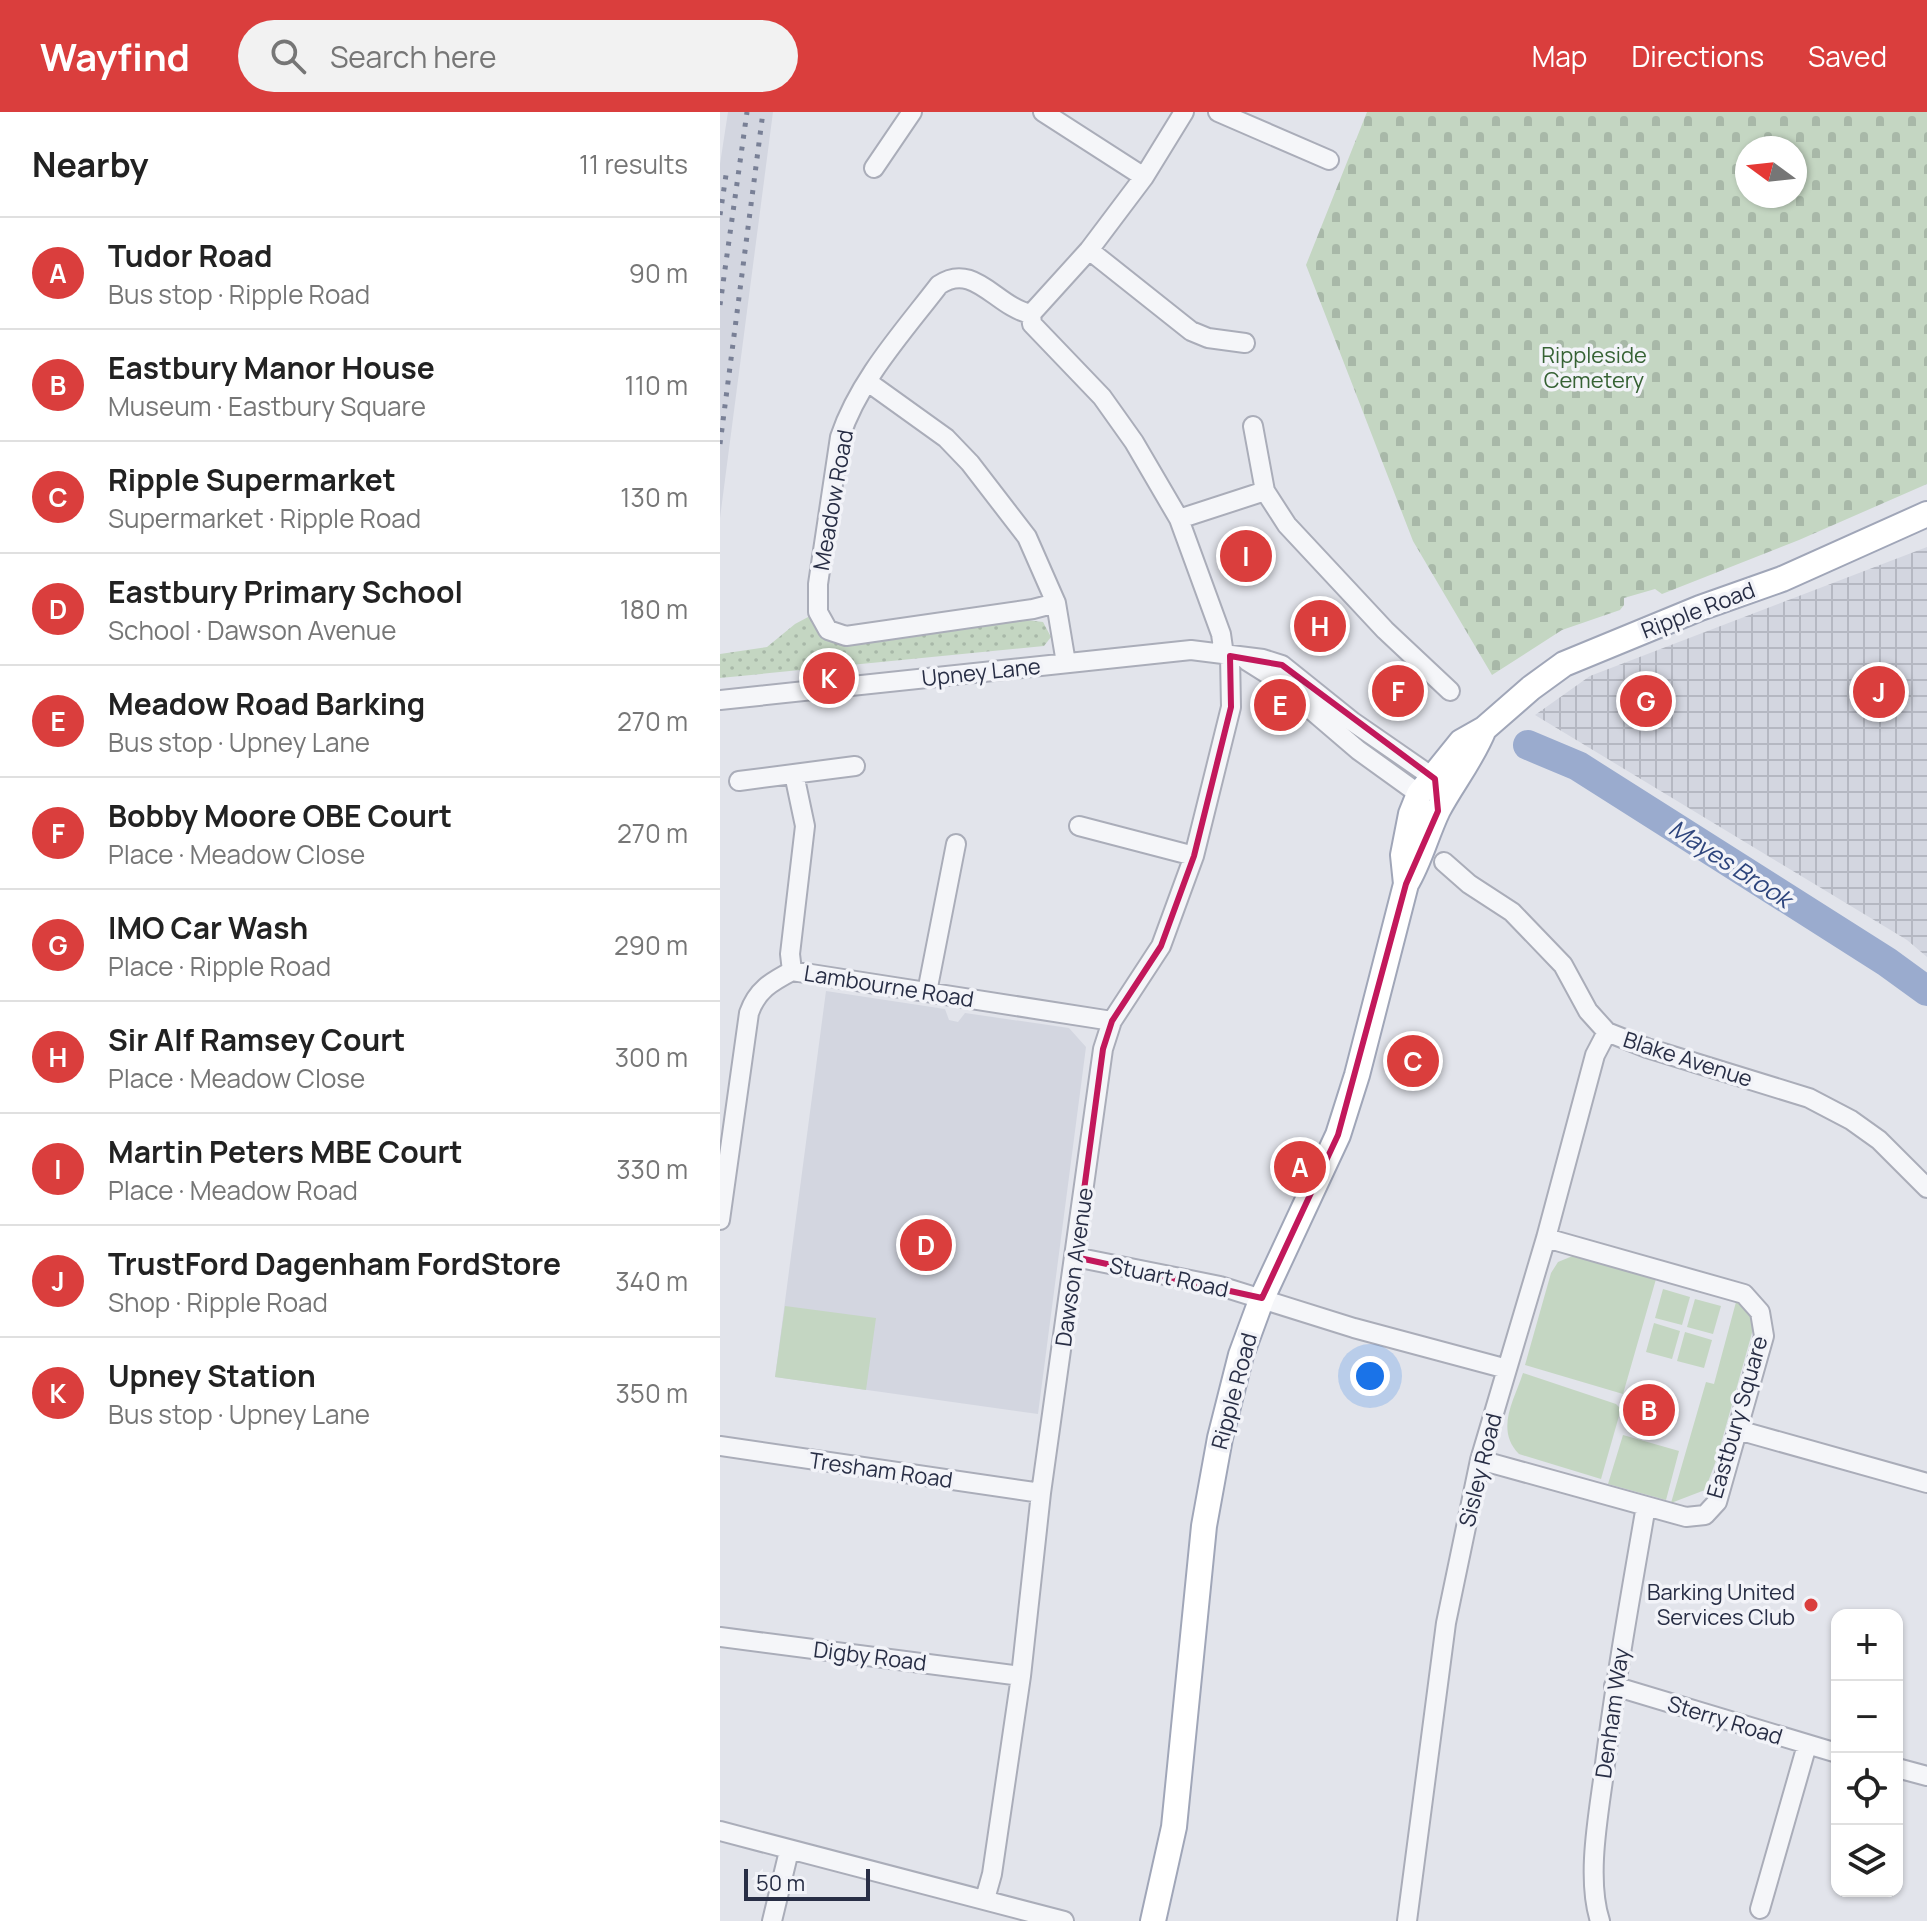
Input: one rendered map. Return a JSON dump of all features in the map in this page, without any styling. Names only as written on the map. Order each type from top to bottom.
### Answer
[{"type":"main road","name":"Ripple Road","points":[[1153,1921],[1174,1827],[1212,1474],[1241,1355],[1262,1298],[1338,1135],[1357,1075],[1406,884],[1418,864],[1436,790],[1474,753],[1484,729],[1531,688],[1580,656],[1782,579],[1927,514]]},
{"type":"street","points":[[874,168],[912,112]]},
{"type":"street","points":[[1043,112],[1144,177]]},
{"type":"street","points":[[1184,112],[1144,177],[1089,250],[1031,314],[1032,324],[1102,397],[1134,442],[1179,519],[1232,656]]},
{"type":"street","points":[[1218,112],[1329,160]]},
{"type":"street","points":[[1089,250],[1191,331],[1208,338],[1245,343]]},
{"type":"street","name":"Meadow Road","points":[[1031,314],[1004,304],[976,282],[951,277],[939,285],[885,355],[844,424],[840,437],[818,584],[818,612],[828,630],[846,636],[1056,603]]},
{"type":"street","points":[[868,382],[946,438],[970,463],[1027,537],[1056,603],[1066,663]]},
{"type":"street","points":[[1253,426],[1265,491],[1287,525],[1385,630],[1450,691]]},
{"type":"street","points":[[1179,519],[1265,491]]},
{"type":"street","name":"Upney Lane","points":[[720,700],[1183,649],[1232,656],[1274,678],[1358,750],[1436,790]]},
{"type":"street","name":"Dawson Avenue","points":[[985,1899],[992,1874],[1021,1676],[1041,1493],[1103,1049],[1112,1021],[1161,946],[1194,856],[1231,707],[1232,656]]},
{"type":"street","points":[[739,781],[855,766]]},
{"type":"street","points":[[792,971],[790,954],[805,826],[794,774]]},
{"type":"street","points":[[1079,826],[1194,856]]},
{"type":"street","points":[[927,992],[956,844]]},
{"type":"street","name":"Blake Avenue","points":[[1444,862],[1522,922],[1563,965],[1588,1011],[1607,1032],[1647,1048],[1809,1098],[1851,1120],[1879,1140],[1927,1188]]},
{"type":"street","name":"Lambourne Road","points":[[720,1220],[749,1013],[755,997],[762,990],[792,971],[1112,1021]]},
{"type":"street","name":"Sisley Road","points":[[1407,1921],[1446,1623],[1480,1460],[1546,1238],[1595,1055],[1607,1032]]},
{"type":"street","name":"Eastbury Square","points":[[1480,1460],[1686,1517],[1705,1515],[1717,1502],[1764,1336],[1760,1312],[1744,1294],[1546,1238]]},
{"type":"street","name":"Stuart Road","points":[[1075,1257],[1220,1286],[1354,1328],[1507,1369]]},
{"type":"street","points":[[1738,1430],[1927,1483]]},
{"type":"street","name":"Tresham Road","points":[[720,1446],[1041,1493]]},
{"type":"street","name":"Denham Way","points":[[1600,1921],[1594,1901],[1598,1815],[1614,1686],[1646,1506]]},
{"type":"street","name":"Digby Road","points":[[720,1637],[1021,1676]]},
{"type":"street","name":"Sterry Road","points":[[1614,1686],[1831,1751]]},
{"type":"street","points":[[1760,1909],[1807,1745]]},
{"type":"street","points":[[1903,1770],[1927,1776]]},
{"type":"street","points":[[720,1831],[1064,1921]]},
{"type":"street","points":[[772,1921],[789,1851]]},
{"type":"highlighted area","points":[[1230,656],[1282,665],[1435,779],[1438,811],[1406,884],[1338,1135],[1262,1298],[1075,1257],[1103,1049],[1112,1021],[1161,946],[1194,856],[1231,707]]},
{"type":"shaded area","points":[[728,112],[773,112],[720,518],[720,164]]},
{"type":"shaded area","points":[[1927,547],[1927,957],[1907,940],[1535,715],[1590,676]]},
{"type":"shaded area","points":[[826,991],[945,1009],[949,1020],[958,1022],[965,1013],[1069,1028],[1086,1047],[1038,1414],[775,1377]]},
{"type":"green space","name":"Rippleside Cemetery","points":[[1367,112],[1927,112],[1927,484],[1799,540],[1662,594],[1655,589],[1624,598],[1620,610],[1562,630],[1492,675],[1413,541],[1306,265]]},
{"type":"green space","points":[[810,616],[820,631],[836,643],[1027,620],[1043,622],[1051,637],[1044,646],[720,678],[720,654],[767,647]]},
{"type":"green space","points":[[1575,1255],[1656,1279],[1623,1394],[1525,1365],[1551,1273],[1558,1262]]},
{"type":"green space","points":[[1663,1289],[1690,1297],[1682,1325],[1655,1318]]},
{"type":"green space","points":[[1695,1299],[1721,1306],[1713,1334],[1687,1327]]},
{"type":"green space","points":[[1736,1302],[1748,1304],[1757,1315],[1717,1458],[1705,1490],[1671,1503],[1706,1382],[1714,1384]]},
{"type":"green space","points":[[785,1306],[876,1318],[866,1390],[775,1377]]},
{"type":"green space","points":[[1654,1323],[1680,1331],[1672,1359],[1646,1352]]},
{"type":"green space","points":[[1685,1332],[1712,1340],[1704,1368],[1677,1361]]},
{"type":"green space","points":[[1523,1373],[1616,1404],[1621,1409],[1601,1479],[1519,1454],[1508,1435],[1507,1425]]},
{"type":"green space","points":[[1623,1435],[1679,1451],[1666,1500],[1608,1484]]},
{"type":"waterway","name":"Mayes Brook","points":[[1528,745],[1578,766],[1887,962],[1927,991]]},
{"type":"railway","points":[[720,305],[747,112]]},
{"type":"railway","points":[[720,444],[763,112]]},
{"type":"railway","points":[[720,215],[726,175]]},
{"type":"place","name":"Martin Peters MBE Court","points":[[1246,556]]},
{"type":"place","name":"Sir Alf Ramsey Court","points":[[1320,626]]},
{"type":"place","name":"Upney Station","points":[[829,678]]},
{"type":"place","name":"Bobby Moore OBE Court","points":[[1398,691]]},
{"type":"place","name":"TrustFord Dagenham FordStore","points":[[1879,692]]},
{"type":"place","name":"IMO Car Wash","points":[[1646,701]]},
{"type":"place","name":"Meadow Road Barking","points":[[1280,705]]},
{"type":"place","name":"Ripple Supermarket","points":[[1413,1061]]},
{"type":"place","name":"Tudor Road","points":[[1300,1167]]},
{"type":"place","name":"Eastbury Primary School","points":[[926,1245]]},
{"type":"place","name":"Eastbury Manor House","points":[[1649,1410]]},
{"type":"place","name":"Barking United Services Club","points":[[1811,1605]]}]
